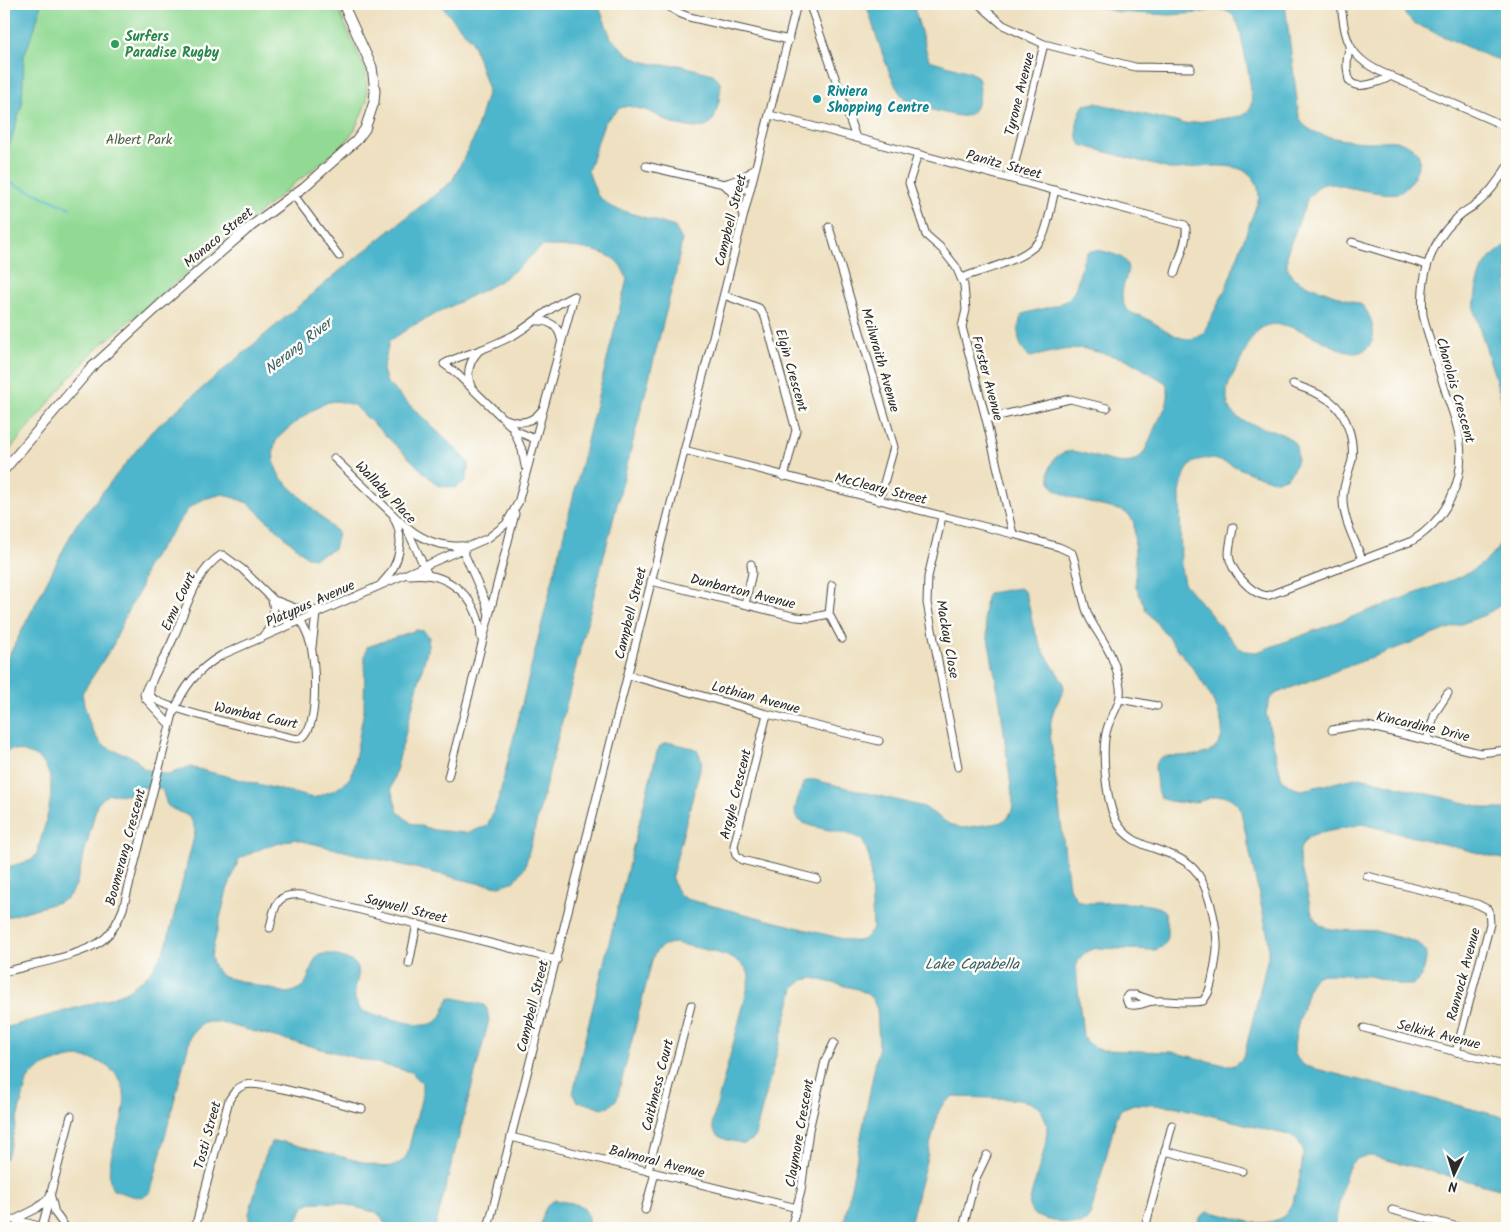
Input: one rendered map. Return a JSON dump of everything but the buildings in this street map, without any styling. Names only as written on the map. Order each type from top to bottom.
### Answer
[{"type":"street","name":"Monaco Street","points":[[4,470],[91,368],[246,230],[294,194],[356,141],[365,129],[372,109],[375,91],[372,67],[343,4]]},
{"type":"street","points":[[665,4],[678,13],[689,17],[789,40]]},
{"type":"street","name":"Campbell Street","points":[[488,1228],[797,4]]},
{"type":"street","points":[[808,4],[856,138]]},
{"type":"street","points":[[979,4],[1003,25],[1044,44],[1135,67],[1191,68]]},
{"type":"street","points":[[1341,4],[1344,32],[1350,48],[1362,61],[1462,109],[1507,127]]},
{"type":"street","name":"Tyrone Avenue","points":[[1011,178],[1044,44]]},
{"type":"street","points":[[1350,48],[1347,54],[1347,65],[1349,80],[1354,84],[1378,83],[1391,76]]},
{"type":"street","name":"Panitz Street","points":[[770,115],[1184,225],[1187,229],[1186,236],[1175,272]]},
{"type":"street","name":"Forster Avenue","points":[[918,154],[909,183],[926,235],[942,249],[956,267],[964,286],[966,310],[962,327],[986,419],[1012,534]]},
{"type":"street","points":[[646,166],[750,190]]},
{"type":"street","points":[[724,184],[738,180],[757,166]]},
{"type":"street","name":"Charolais Crescent","points":[[1233,527],[1229,551],[1232,567],[1252,591],[1262,595],[1275,594],[1412,541],[1430,528],[1449,502],[1459,472],[1461,452],[1458,431],[1423,315],[1422,290],[1426,265],[1438,240],[1456,218],[1490,192],[1507,167]]},
{"type":"street","points":[[724,184],[735,194],[743,219]]},
{"type":"street","points":[[961,278],[1022,256],[1034,247],[1043,235],[1054,190]]},
{"type":"street","points":[[294,194],[339,256]]},
{"type":"street","name":"Mcilwraith Avenue","points":[[828,227],[894,447],[879,501]]},
{"type":"street","points":[[1352,242],[1426,265]]},
{"type":"street","name":"Elgin Crescent","points":[[724,295],[759,308],[765,317],[796,430],[784,477]]},
{"type":"street","points":[[448,777],[525,474],[545,405],[574,296],[560,302],[536,321],[512,336],[444,364],[510,425],[520,433],[535,439]]},
{"type":"street","points":[[536,321],[548,322],[556,326],[560,332],[561,342]]},
{"type":"street","points":[[474,390],[469,380],[469,368],[473,358],[480,350]]},
{"type":"street","points":[[1293,384],[1327,398],[1341,410],[1345,417],[1351,436],[1353,453],[1345,483],[1344,508],[1362,559]]},
{"type":"street","points":[[986,419],[1070,399],[1107,408]]},
{"type":"street","points":[[501,416],[513,422],[524,422],[538,416],[545,405]]},
{"type":"street","points":[[510,425],[522,450],[525,474]]},
{"type":"street","name":"McCleary Street","points":[[684,450],[1012,534],[1059,547],[1072,553],[1087,612],[1115,662],[1120,687],[1120,699]]},
{"type":"street","name":"Wallaby Place","points":[[334,458],[405,525],[428,575]]},
{"type":"street","points":[[405,525],[418,536],[430,542],[442,546],[462,548],[499,531],[509,520],[519,501]]},
{"type":"street","points":[[375,588],[389,575],[399,553],[399,530],[390,511]]},
{"type":"street","name":"Mackay Close","points":[[942,517],[928,577],[927,603],[958,767]]},
{"type":"street","points":[[462,548],[486,603],[488,621]]},
{"type":"street","name":"Platypus Avenue","points":[[158,771],[176,707],[185,688],[201,670],[222,655],[462,548]]},
{"type":"street","name":"Emu Court","points":[[170,725],[144,697],[145,691],[173,640],[197,585],[206,570],[218,558],[223,555],[233,562],[272,598],[281,607],[289,626]]},
{"type":"street","points":[[745,604],[752,573],[751,564]]},
{"type":"street","points":[[398,578],[415,574],[428,575],[451,583],[461,590],[476,610],[480,624],[481,648]]},
{"type":"street","name":"Dunbarton Avenue","points":[[651,581],[796,618],[810,618],[829,614]]},
{"type":"street","points":[[832,585],[829,614],[842,639]]},
{"type":"street","points":[[272,598],[284,605],[295,608],[324,610]]},
{"type":"street","points":[[256,640],[266,632],[272,622],[274,610],[272,598]]},
{"type":"street","name":"Wombat Court","points":[[176,707],[199,715],[288,738],[302,737],[308,728],[315,704],[312,650],[316,614]]},
{"type":"street","name":"Wombat Court","points":[[300,621],[312,650]]},
{"type":"street","name":"Emu Court","points":[[157,670],[150,686],[150,695],[161,703],[176,707]]},
{"type":"street","name":"Lothian Avenue","points":[[628,675],[768,714],[879,740]]},
{"type":"street","points":[[1427,740],[1435,713],[1448,693]]},
{"type":"street","points":[[1154,1001],[1194,1003],[1203,1001],[1209,992],[1218,944],[1215,923],[1205,886],[1193,869],[1175,856],[1142,845],[1124,832],[1115,818],[1109,801],[1103,746],[1108,725],[1120,699],[1157,706]]},
{"type":"street","name":"Argyle Crescent","points":[[768,714],[734,846],[736,856],[742,860],[817,879]]},
{"type":"street","name":"Kincardine Drive","points":[[1332,730],[1367,726],[1480,753],[1507,750]]},
{"type":"street","name":"Boomerang Crescent","points":[[4,972],[88,949],[105,938],[112,930],[123,908],[158,771]]},
{"type":"street","name":"Rannock Avenue","points":[[1367,876],[1477,904],[1489,910],[1490,924],[1456,1052]]},
{"type":"street","name":"Saywell Street","points":[[270,928],[280,899],[291,894],[302,895],[557,960]]},
{"type":"street","points":[[408,964],[418,924]]},
{"type":"street","name":"Caithness Court","points":[[645,1210],[651,1172],[691,1005]]},
{"type":"street","name":"Selkirk Avenue","points":[[1364,1028],[1507,1065]]},
{"type":"street","name":"Claymore Crescent","points":[[791,1228],[802,1191],[809,1130],[825,1062],[834,1043]]},
{"type":"street","name":"Tosti Street","points":[[195,1228],[229,1100],[236,1090],[246,1084],[266,1086],[362,1109]]},
{"type":"street","points":[[4,1217],[45,1228],[50,1194],[71,1116]]},
{"type":"street","points":[[1145,1228],[1172,1125]]},
{"type":"street","name":"Balmoral Avenue","points":[[511,1137],[797,1208]]},
{"type":"street","points":[[1165,1151],[1242,1171]]},
{"type":"street","points":[[963,1228],[976,1180],[987,1155]]},
{"type":"street","points":[[14,1220],[36,1210],[46,1202],[50,1194]]},
{"type":"street","points":[[50,1194],[54,1211],[66,1228]]},
{"type":"street","points":[[1392,1210],[1462,1228]]},
{"type":"green space","name":"Albert Park","points":[[4,4],[336,4],[366,72],[367,101],[355,129],[343,146],[295,183],[97,348],[4,457]]},
{"type":"water","points":[[8,4],[41,4],[24,56],[22,104],[4,164],[4,21]]},
{"type":"water","name":"Nerang River","points":[[441,4],[598,4],[611,38],[628,54],[641,61],[659,65],[679,65],[713,74],[721,84],[719,101],[714,119],[705,127],[694,128],[673,124],[649,111],[628,106],[620,108],[604,123],[588,171],[597,195],[611,207],[675,227],[682,240],[676,272],[525,867],[515,881],[500,886],[477,883],[294,839],[265,847],[239,859],[227,890],[211,956],[218,973],[224,977],[287,993],[301,988],[305,984],[317,956],[329,954],[350,960],[356,964],[358,973],[355,999],[361,1010],[368,1013],[424,1025],[435,1022],[441,1016],[448,999],[451,997],[484,1005],[487,1009],[489,1020],[435,1228],[387,1228],[381,1216],[374,1212],[339,1203],[312,1202],[305,1205],[293,1228],[253,1228],[249,1221],[249,1214],[266,1152],[272,1142],[284,1142],[378,1166],[387,1167],[395,1165],[401,1162],[407,1155],[422,1096],[422,1083],[411,1072],[217,1022],[209,1022],[201,1024],[191,1035],[151,1191],[147,1195],[138,1197],[113,1190],[109,1175],[111,1159],[124,1108],[124,1092],[118,1077],[105,1065],[94,1060],[79,1057],[68,1058],[42,1067],[30,1077],[27,1081],[8,1154],[4,1160],[4,1028],[108,999],[127,991],[153,969],[166,946],[195,833],[192,820],[189,817],[167,805],[162,789],[143,787],[128,795],[109,794],[97,805],[76,885],[69,896],[62,901],[4,918],[4,868],[32,860],[37,853],[48,813],[51,785],[48,772],[41,761],[30,754],[20,751],[4,751],[4,665],[76,525],[152,431],[342,269],[452,181],[474,138],[488,90],[472,41]],"holes":[[[542,246],[572,247],[605,254],[620,265],[627,279],[498,801],[487,826],[466,833],[434,830],[411,823],[398,812],[391,789],[428,647],[429,637],[424,631],[416,630],[367,647],[365,656],[364,710],[352,775],[335,790],[313,798],[190,767],[169,775],[144,769],[135,759],[100,742],[89,722],[82,693],[113,645],[128,610],[140,590],[146,567],[189,508],[204,499],[223,494],[248,503],[307,557],[314,558],[334,549],[338,533],[281,478],[275,465],[274,451],[276,441],[285,431],[301,419],[324,404],[333,401],[355,406],[437,485],[455,488],[466,481],[469,462],[387,383],[383,370],[389,342],[410,327],[497,283],[518,268]]]},
{"type":"water","points":[[866,4],[913,4],[929,60],[970,72],[978,77],[980,88],[979,100],[977,106],[970,114],[965,116],[953,115],[926,108],[906,100],[894,83],[888,70]]},
{"type":"water","name":"Lake Capabella","points":[[1086,4],[1285,4],[1299,116],[1303,124],[1321,134],[1338,139],[1364,142],[1398,141],[1416,150],[1419,155],[1419,163],[1415,175],[1401,192],[1377,193],[1329,183],[1321,185],[1308,197],[1287,253],[1287,267],[1292,277],[1302,283],[1362,305],[1372,323],[1372,339],[1367,348],[1354,353],[1339,349],[1306,333],[1283,325],[1272,324],[1263,327],[1255,334],[1230,381],[1227,392],[1228,405],[1234,414],[1243,420],[1287,437],[1296,446],[1296,462],[1287,477],[1274,480],[1259,477],[1226,463],[1211,459],[1197,461],[1186,471],[1180,494],[1181,568],[1184,583],[1238,647],[1245,651],[1257,652],[1466,574],[1483,564],[1497,549],[1507,520],[1507,601],[1485,615],[1277,693],[1270,699],[1266,713],[1281,776],[1292,787],[1302,790],[1360,777],[1490,809],[1507,809],[1507,860],[1362,824],[1312,835],[1305,840],[1300,849],[1299,859],[1312,914],[1319,924],[1327,928],[1341,930],[1375,931],[1412,941],[1424,949],[1426,958],[1421,976],[1412,985],[1402,985],[1370,976],[1319,975],[1312,980],[1309,987],[1299,1021],[1294,1048],[1295,1054],[1305,1066],[1507,1118],[1507,1191],[1372,1156],[1365,1156],[1353,1161],[1349,1167],[1342,1188],[1336,1228],[1196,1228],[1200,1218],[1208,1212],[1255,1223],[1274,1221],[1286,1214],[1298,1182],[1303,1153],[1302,1147],[1288,1135],[1173,1106],[1134,1104],[1121,1109],[1116,1119],[1089,1217],[1080,1224],[1065,1223],[1036,1216],[1029,1206],[1043,1156],[1047,1133],[1045,1118],[1040,1109],[1025,1101],[954,1097],[940,1108],[909,1228],[843,1228],[879,1045],[877,1009],[873,1000],[866,993],[857,989],[813,978],[803,980],[794,988],[754,1139],[744,1144],[727,1140],[718,1136],[715,1132],[713,1120],[745,999],[749,975],[744,966],[736,960],[715,952],[674,943],[662,947],[653,957],[617,1099],[609,1107],[603,1108],[577,1101],[573,1094],[585,1038],[660,746],[672,743],[693,748],[698,751],[702,761],[672,876],[675,887],[680,894],[686,899],[851,941],[861,940],[873,929],[870,861],[866,849],[863,842],[858,838],[807,825],[800,821],[796,816],[795,810],[802,787],[804,783],[815,780],[924,807],[949,824],[962,828],[999,823],[1008,818],[1013,802],[1000,702],[984,617],[986,597],[989,593],[1019,588],[1024,591],[1027,597],[1033,626],[1042,649],[1063,682],[1064,690],[1054,709],[1050,733],[1069,887],[1077,900],[1085,903],[1140,904],[1160,908],[1165,912],[1167,936],[1164,945],[1160,948],[1154,950],[1097,948],[1080,957],[1076,969],[1083,1036],[1091,1045],[1102,1050],[1172,1052],[1224,1065],[1235,1065],[1241,1060],[1245,1052],[1268,957],[1268,937],[1240,807],[1224,796],[1190,802],[1165,800],[1158,793],[1155,771],[1156,763],[1161,757],[1198,755],[1216,747],[1221,739],[1222,725],[1217,709],[1195,672],[1146,610],[1136,587],[1134,523],[1130,516],[1123,511],[1067,496],[1054,488],[1049,478],[1049,470],[1053,462],[1058,456],[1066,452],[1078,452],[1127,463],[1138,459],[1146,448],[1162,415],[1168,400],[1168,389],[1166,383],[1126,359],[1081,348],[1030,357],[1022,348],[1018,331],[1023,314],[1054,306],[1068,299],[1073,294],[1087,252],[1103,251],[1122,258],[1126,262],[1128,268],[1122,295],[1123,303],[1128,310],[1182,338],[1188,339],[1203,334],[1226,288],[1259,198],[1256,183],[1249,174],[1238,168],[1211,166],[1169,169],[1081,145],[1077,136],[1078,119],[1084,105],[1096,103],[1184,124],[1241,116],[1249,110],[1251,105],[1249,78],[1239,26],[1233,15],[1224,10],[1218,9],[1170,15],[1118,12]]},
{"type":"water","points":[[1401,4],[1507,4],[1507,62],[1487,56],[1414,23],[1406,16]]},
{"type":"water","points":[[1507,244],[1507,416],[1474,310],[1477,283],[1481,271],[1490,258]]},
{"type":"water","points":[[556,1200],[581,1206],[587,1213],[588,1228],[540,1228],[546,1208]]},
{"type":"waterway","points":[[4,180],[70,208]]},
{"type":"place","name":"Surfers Paradise Rugby","points":[[115,44]]},
{"type":"place","name":"Riviera Shopping Centre","points":[[817,99]]}]
